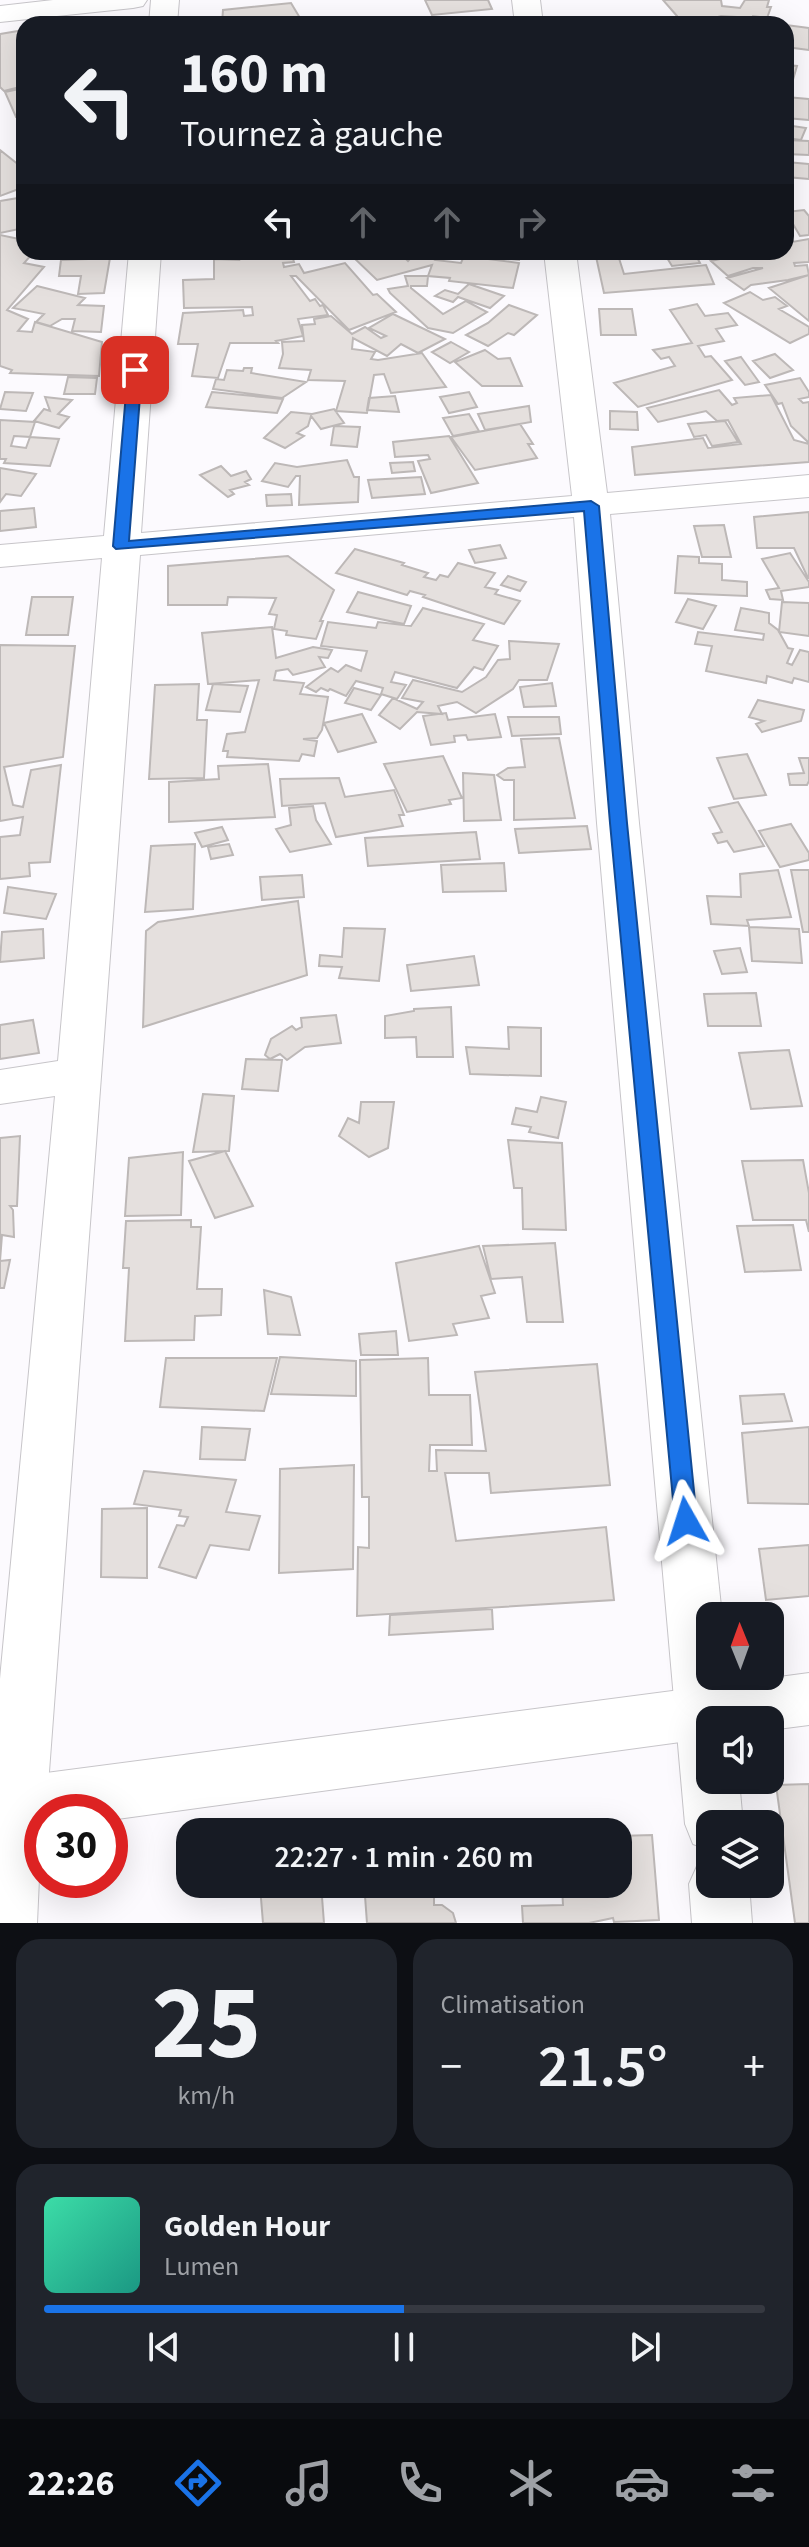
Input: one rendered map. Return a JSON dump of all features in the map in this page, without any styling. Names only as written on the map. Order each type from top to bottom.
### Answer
[{"type":"street","points":[[0,14],[133,0]]},
{"type":"street","points":[[7,1923],[9,1805],[80,1075],[144,260]]},
{"type":"street","points":[[561,260],[591,506],[618,823],[705,1706]]},
{"type":"street","points":[[0,556],[809,486]]},
{"type":"street","points":[[0,1087],[80,1075]]},
{"type":"street","points":[[748,1706],[809,1699]]},
{"type":"street","points":[[9,1805],[696,1712]]},
{"type":"street","points":[[720,1898],[722,1923]]},
{"type":"building","points":[[425,0],[488,0],[492,9],[432,15]]},
{"type":"building","points":[[663,0],[721,0],[722,6],[740,8],[745,0],[769,0],[767,7],[771,7],[768,16],[677,16]]},
{"type":"building","points":[[291,3],[299,16],[223,16],[223,10]]},
{"type":"building","points":[[794,26],[809,28],[809,50],[794,48]]},
{"type":"building","points":[[16,31],[16,88],[4,91],[0,87],[0,34]]},
{"type":"building","points":[[16,90],[16,117],[5,92]]},
{"type":"building","points":[[794,98],[809,99],[809,120],[794,119]]},
{"type":"building","points":[[794,126],[806,128],[801,140],[794,139]]},
{"type":"building","points":[[794,140],[809,141],[809,155],[794,154]]},
{"type":"building","points":[[0,150],[16,163],[16,190],[0,196]]},
{"type":"building","points":[[794,163],[809,164],[809,179],[794,178]]},
{"type":"building","points":[[16,198],[16,230],[0,233],[0,201]]},
{"type":"building","points":[[804,210],[809,216],[809,235],[800,236],[794,226],[794,211]]},
{"type":"building","points":[[0,235],[16,238],[16,260],[27,260],[24,263],[44,267],[7,310],[28,319],[18,331],[32,332],[35,322],[102,342],[99,376],[10,373],[12,370],[0,366]]},
{"type":"building","points":[[809,239],[809,262],[794,263],[795,266],[807,265],[809,275],[751,285],[744,290],[727,278],[763,268],[728,276],[711,261],[794,260],[794,242]]},
{"type":"building","points":[[61,260],[110,260],[104,293],[78,294],[81,276],[59,276]]},
{"type":"building","points":[[214,260],[293,260],[283,263],[284,267],[299,264],[304,273],[345,263],[373,295],[377,294],[396,312],[349,330],[296,276],[291,276],[310,301],[315,299],[320,306],[323,305],[328,315],[298,319],[303,336],[276,341],[278,343],[230,343],[218,378],[192,376],[198,344],[178,344],[183,313],[243,310],[244,316],[253,315],[252,307],[184,308],[183,280],[214,279]]},
{"type":"building","points":[[356,260],[461,263],[462,260],[495,260],[519,263],[513,288],[428,276],[432,265],[377,280]]},
{"type":"building","points":[[597,260],[620,260],[624,274],[706,265],[714,284],[604,293]]},
{"type":"building","points":[[668,260],[698,260],[700,263],[672,266]]},
{"type":"building","points":[[809,275],[809,321],[769,288]]},
{"type":"building","points":[[405,276],[428,276],[427,286],[411,288],[443,314],[466,301],[487,312],[453,333],[428,328],[388,289],[408,286]]},
{"type":"building","points":[[469,284],[504,296],[490,308],[458,297],[453,302],[435,296],[445,290],[458,294]]},
{"type":"building","points":[[37,286],[85,298],[78,305],[104,306],[101,332],[72,331],[75,319],[62,319],[50,326],[36,322],[44,314],[13,308]]},
{"type":"building","points":[[750,292],[763,300],[775,297],[787,306],[779,309],[809,327],[809,334],[790,343],[724,303]]},
{"type":"building","points":[[697,304],[705,316],[728,313],[737,325],[716,329],[724,341],[698,346],[705,357],[711,356],[732,380],[638,407],[614,383],[675,366],[669,357],[661,359],[653,350],[692,343],[670,310]]},
{"type":"building","points":[[509,305],[537,315],[514,335],[508,333],[488,346],[466,335],[488,323]]},
{"type":"building","points":[[599,309],[632,309],[636,335],[601,335]]},
{"type":"building","points":[[393,314],[445,339],[418,353],[401,344],[387,356],[353,338],[352,349],[375,352],[371,359],[378,360],[422,353],[446,387],[391,393],[384,374],[374,375],[367,413],[336,411],[345,381],[308,380],[311,370],[279,368],[282,342],[304,341],[302,325],[315,324],[314,319],[331,316],[352,334],[365,327],[381,338],[386,336],[369,328]]},
{"type":"building","points":[[451,342],[469,352],[450,363],[432,352]]},
{"type":"building","points":[[485,350],[498,359],[510,358],[522,386],[482,386],[455,362]]},
{"type":"building","points":[[775,354],[793,370],[770,378],[753,361]]},
{"type":"building","points":[[741,357],[759,382],[745,385],[725,361]]},
{"type":"building","points":[[244,368],[252,368],[251,373],[306,382],[282,398],[213,389],[216,379],[224,380],[227,370],[243,371]]},
{"type":"building","points":[[68,377],[97,378],[95,394],[64,394]]},
{"type":"building","points":[[800,378],[809,392],[809,397],[799,399],[803,403],[809,402],[809,443],[791,426],[782,403],[778,404],[765,385]]},
{"type":"building","points":[[719,390],[732,405],[737,403],[734,398],[771,395],[794,440],[809,444],[809,462],[635,475],[632,447],[703,438],[708,448],[741,444],[728,420],[717,421],[706,411],[658,422],[647,408]]},
{"type":"building","points":[[5,392],[33,393],[26,411],[0,409]]},
{"type":"building","points":[[212,392],[283,399],[277,413],[206,407]]},
{"type":"building","points":[[469,392],[477,407],[449,413],[440,397]]},
{"type":"building","points":[[395,396],[399,412],[367,410],[369,398]]},
{"type":"building","points":[[45,397],[72,400],[58,414],[69,417],[59,428],[34,421],[44,409],[50,411]]},
{"type":"building","points":[[529,406],[531,422],[485,430],[478,414]]},
{"type":"building","points":[[334,409],[344,423],[321,429],[311,416],[308,426],[297,433],[304,436],[285,448],[264,438],[291,412],[312,414]]},
{"type":"building","points":[[610,411],[637,412],[638,430],[610,429]]},
{"type":"building","points":[[469,414],[479,431],[453,436],[443,418]]},
{"type":"building","points":[[0,420],[35,422],[30,437],[59,439],[50,466],[4,463],[6,459],[0,459]],"holes":[[[14,436],[30,437],[26,448],[11,446]]]},
{"type":"building","points":[[725,421],[738,442],[712,446],[706,435],[694,437],[688,424]]},
{"type":"building","points":[[520,424],[533,444],[528,444],[537,458],[475,470],[451,437]]},
{"type":"building","points":[[334,426],[360,427],[357,447],[331,445]]},
{"type":"building","points":[[449,436],[478,483],[431,493],[418,461],[430,459],[428,455],[395,457],[393,442]]},
{"type":"building","points":[[347,460],[354,477],[359,477],[358,502],[299,505],[300,476],[296,476],[288,487],[262,481],[275,463],[297,467]]},
{"type":"building","points":[[413,462],[415,471],[392,473],[390,463]]},
{"type":"building","points":[[221,466],[231,476],[246,471],[251,479],[245,482],[249,485],[230,490],[234,494],[228,497],[200,475]]},
{"type":"building","points":[[0,468],[36,474],[21,496],[6,494],[0,502]]},
{"type":"building","points":[[421,477],[425,494],[372,498],[368,480]]},
{"type":"building","points":[[291,494],[292,505],[267,506],[266,495]]},
{"type":"building","points":[[34,508],[36,527],[0,531],[0,511]]},
{"type":"building","points":[[809,512],[808,578],[794,548],[757,548],[754,517]]},
{"type":"building","points":[[724,525],[731,557],[702,557],[694,526]]},
{"type":"building","points":[[500,545],[506,558],[475,563],[469,550]]},
{"type":"building","points":[[355,549],[404,563],[402,565],[428,573],[424,577],[436,580],[440,575],[448,577],[458,563],[495,573],[485,587],[498,590],[495,594],[520,601],[504,624],[423,597],[425,595],[410,591],[407,595],[336,573]]},
{"type":"building","points":[[790,553],[809,582],[809,587],[781,591],[783,600],[770,599],[766,590],[779,588],[762,559]]},
{"type":"building","points":[[288,556],[334,590],[320,621],[323,621],[316,639],[286,635],[287,631],[274,629],[277,615],[269,614],[276,598],[228,597],[227,605],[168,605],[168,566]]},
{"type":"building","points":[[678,556],[699,557],[699,563],[722,564],[722,580],[747,582],[747,596],[675,593]]},
{"type":"building","points":[[508,576],[526,582],[520,591],[501,585]]},
{"type":"building","points":[[358,592],[411,606],[404,624],[347,612]]},
{"type":"building","points":[[32,597],[73,597],[68,635],[26,635]]},
{"type":"building","points":[[688,599],[716,606],[703,629],[676,622]]},
{"type":"building","points":[[782,602],[809,603],[809,636],[779,632]]},
{"type":"building","points":[[423,608],[484,624],[473,640],[498,646],[483,670],[474,667],[457,688],[395,672],[391,682],[406,685],[397,699],[381,694],[383,688],[356,681],[346,696],[330,689],[321,688],[316,692],[306,687],[331,668],[338,672],[346,665],[361,671],[367,651],[321,646],[328,622],[376,628],[378,622],[411,626]]},
{"type":"building","points":[[741,608],[769,613],[769,623],[778,630],[788,648],[793,649],[787,663],[792,665],[800,650],[809,652],[809,682],[794,678],[792,683],[767,676],[766,683],[706,671],[712,646],[695,644],[698,632],[763,640],[764,634],[735,630]]},
{"type":"building","points":[[272,627],[276,658],[313,647],[332,650],[328,658],[319,657],[325,667],[293,675],[288,669],[276,671],[274,680],[304,683],[300,694],[328,697],[322,730],[317,738],[303,739],[317,741],[314,756],[302,754],[299,761],[227,757],[228,751],[223,751],[227,734],[245,732],[259,680],[208,684],[202,633]]},
{"type":"building","points":[[509,641],[559,644],[547,680],[519,680],[513,689],[476,713],[457,702],[438,706],[442,714],[417,712],[400,729],[379,715],[393,698],[417,709],[423,702],[402,698],[413,680],[462,692],[486,677],[498,660],[510,659]]},
{"type":"building","points":[[0,645],[75,646],[63,757],[4,767],[13,805],[23,807],[31,770],[61,765],[50,862],[29,863],[30,876],[0,879],[0,837],[20,835],[23,817],[0,821]]},
{"type":"building","points":[[552,683],[556,706],[524,707],[520,687]]},
{"type":"building","points":[[199,684],[197,720],[207,720],[204,778],[149,779],[155,685]]},
{"type":"building","points":[[213,684],[248,686],[240,712],[206,710]]},
{"type":"building","points":[[354,688],[381,695],[371,710],[345,703]]},
{"type":"building","points":[[758,700],[804,710],[801,721],[762,732],[756,724],[764,721],[749,717]]},
{"type":"building","points":[[446,713],[448,720],[495,714],[501,737],[468,740],[466,735],[454,736],[455,742],[431,745],[423,716]]},
{"type":"building","points":[[362,714],[376,742],[338,752],[324,723]]},
{"type":"building","points":[[508,717],[559,717],[561,734],[512,736]]},
{"type":"building","points":[[559,738],[575,818],[514,820],[514,780],[504,780],[497,775],[508,768],[525,767],[521,739]]},
{"type":"building","points":[[747,754],[766,795],[734,799],[717,758]]},
{"type":"building","points":[[443,756],[462,798],[449,800],[451,804],[407,812],[384,764]]},
{"type":"building","points":[[799,758],[809,758],[809,781],[807,785],[790,785],[788,774],[804,773]]},
{"type":"building","points":[[268,764],[275,817],[169,822],[169,782],[219,779],[218,766]]},
{"type":"building","points":[[463,773],[494,775],[501,820],[464,821]]},
{"type":"building","points":[[339,778],[345,797],[394,790],[404,815],[399,815],[403,826],[336,837],[325,803],[282,806],[280,779]]},
{"type":"building","points":[[738,802],[764,846],[734,852],[727,841],[718,843],[713,834],[722,832],[709,808]]},
{"type":"building","points":[[313,806],[316,820],[331,844],[290,852],[276,829],[291,825],[289,808]]},
{"type":"building","points":[[791,824],[809,853],[809,860],[780,867],[759,831]]},
{"type":"building","points":[[587,826],[591,849],[519,853],[515,829]]},
{"type":"building","points":[[222,827],[228,840],[202,847],[195,833]]},
{"type":"building","points":[[476,832],[480,859],[368,866],[365,838]]},
{"type":"building","points":[[195,844],[193,909],[145,912],[151,846]]},
{"type":"building","points":[[229,844],[233,855],[211,859],[208,847]]},
{"type":"building","points":[[504,863],[506,891],[443,892],[441,865]]},
{"type":"building","points":[[778,870],[791,917],[747,920],[749,926],[711,924],[707,896],[741,897],[740,874]]},
{"type":"building","points":[[791,870],[809,870],[809,932],[803,932]]},
{"type":"building","points":[[302,875],[304,897],[262,900],[260,877]]},
{"type":"building","points":[[8,887],[56,894],[46,919],[4,913]]},
{"type":"building","points":[[298,901],[307,975],[143,1027],[146,931],[158,922]]},
{"type":"building","points":[[749,927],[799,929],[802,963],[752,961]]},
{"type":"building","points":[[344,928],[385,929],[379,981],[339,978],[342,967],[319,966],[320,955],[342,957]]},
{"type":"building","points":[[43,929],[44,958],[0,962],[2,932]]},
{"type":"building","points":[[740,948],[747,972],[722,974],[714,951]]},
{"type":"building","points":[[474,956],[479,985],[411,991],[407,965]]},
{"type":"building","points":[[756,993],[761,1026],[708,1026],[704,994]]},
{"type":"building","points":[[451,1007],[453,1057],[417,1057],[416,1037],[385,1038],[385,1016],[414,1009]]},
{"type":"building","points":[[336,1015],[341,1043],[305,1047],[287,1060],[280,1054],[270,1059],[265,1055],[271,1039],[292,1026],[296,1030],[302,1027],[301,1018]]},
{"type":"building","points":[[33,1020],[39,1053],[0,1059],[0,1025]]},
{"type":"building","points":[[508,1027],[541,1028],[541,1076],[470,1074],[466,1047],[509,1049]]},
{"type":"building","points":[[789,1050],[802,1106],[751,1109],[739,1053]]},
{"type":"building","points":[[246,1059],[282,1060],[278,1091],[242,1089]]},
{"type":"building","points":[[203,1094],[234,1096],[229,1151],[193,1152]]},
{"type":"building","points":[[541,1097],[566,1102],[558,1138],[529,1132],[531,1127],[512,1124],[516,1108],[537,1112]]},
{"type":"building","points":[[361,1102],[394,1102],[388,1148],[369,1157],[339,1136],[348,1118],[359,1123]]},
{"type":"building","points":[[20,1136],[17,1206],[10,1206],[13,1210],[14,1237],[2,1235],[0,1261],[0,1138]]},
{"type":"building","points":[[508,1140],[562,1143],[566,1230],[523,1229],[522,1188],[514,1188]]},
{"type":"building","points":[[225,1151],[253,1206],[215,1218],[189,1161]]},
{"type":"building","points":[[183,1152],[181,1215],[125,1216],[129,1158]]},
{"type":"building","points":[[803,1160],[809,1193],[809,1232],[806,1220],[753,1220],[742,1161]]},
{"type":"building","points":[[191,1220],[191,1227],[201,1227],[197,1289],[222,1289],[221,1315],[195,1316],[194,1340],[125,1341],[129,1268],[123,1268],[126,1221]]},
{"type":"building","points":[[793,1225],[801,1270],[745,1272],[737,1226]]},
{"type":"building","points":[[555,1243],[563,1322],[527,1322],[522,1277],[491,1279],[483,1246]]},
{"type":"building","points":[[479,1246],[495,1293],[481,1296],[489,1318],[453,1324],[457,1335],[409,1341],[396,1263]]},
{"type":"building","points":[[10,1260],[4,1288],[0,1288],[0,1261]]},
{"type":"building","points":[[264,1290],[291,1297],[300,1335],[268,1334]]},
{"type":"building","points":[[396,1331],[398,1355],[361,1355],[359,1334]]},
{"type":"building","points":[[280,1357],[356,1361],[356,1396],[271,1394]]},
{"type":"building","points":[[166,1358],[277,1358],[264,1411],[160,1407]]},
{"type":"building","points":[[428,1358],[429,1395],[470,1395],[472,1445],[430,1445],[429,1471],[437,1471],[436,1450],[486,1451],[475,1372],[597,1364],[610,1485],[491,1493],[489,1473],[445,1473],[456,1541],[606,1527],[614,1600],[357,1616],[358,1547],[369,1548],[369,1497],[362,1497],[360,1360]]},
{"type":"building","points":[[784,1394],[792,1421],[743,1424],[740,1396]]},
{"type":"building","points":[[202,1427],[250,1429],[245,1460],[200,1459]]},
{"type":"building","points":[[809,1427],[809,1504],[748,1503],[742,1433]]},
{"type":"building","points":[[354,1465],[353,1569],[279,1573],[280,1469]]},
{"type":"building","points":[[144,1471],[236,1480],[226,1512],[260,1516],[249,1550],[210,1545],[196,1578],[159,1567],[177,1525],[184,1526],[188,1517],[179,1516],[181,1510],[134,1504]]},
{"type":"building","points":[[147,1508],[147,1578],[101,1577],[102,1509]]},
{"type":"building","points":[[809,1545],[809,1596],[766,1600],[759,1549]]},
{"type":"building","points":[[492,1609],[493,1629],[389,1635],[390,1615]]},
{"type":"building","points":[[809,1784],[809,1923],[795,1923],[784,1843],[784,1810],[779,1810],[777,1794],[784,1794],[784,1785]]},
{"type":"building","points":[[652,1835],[659,1920],[614,1922],[613,1918],[589,1923],[523,1923],[522,1906],[563,1905],[563,1898],[632,1898],[632,1836]]},
{"type":"building","points":[[261,1898],[322,1898],[324,1923],[263,1923]]},
{"type":"building","points":[[365,1898],[434,1898],[434,1905],[442,1905],[453,1913],[456,1923],[367,1923]]},
{"type":"route","points":[[135,370],[121,546],[591,506],[618,823],[686,1521]]}]
